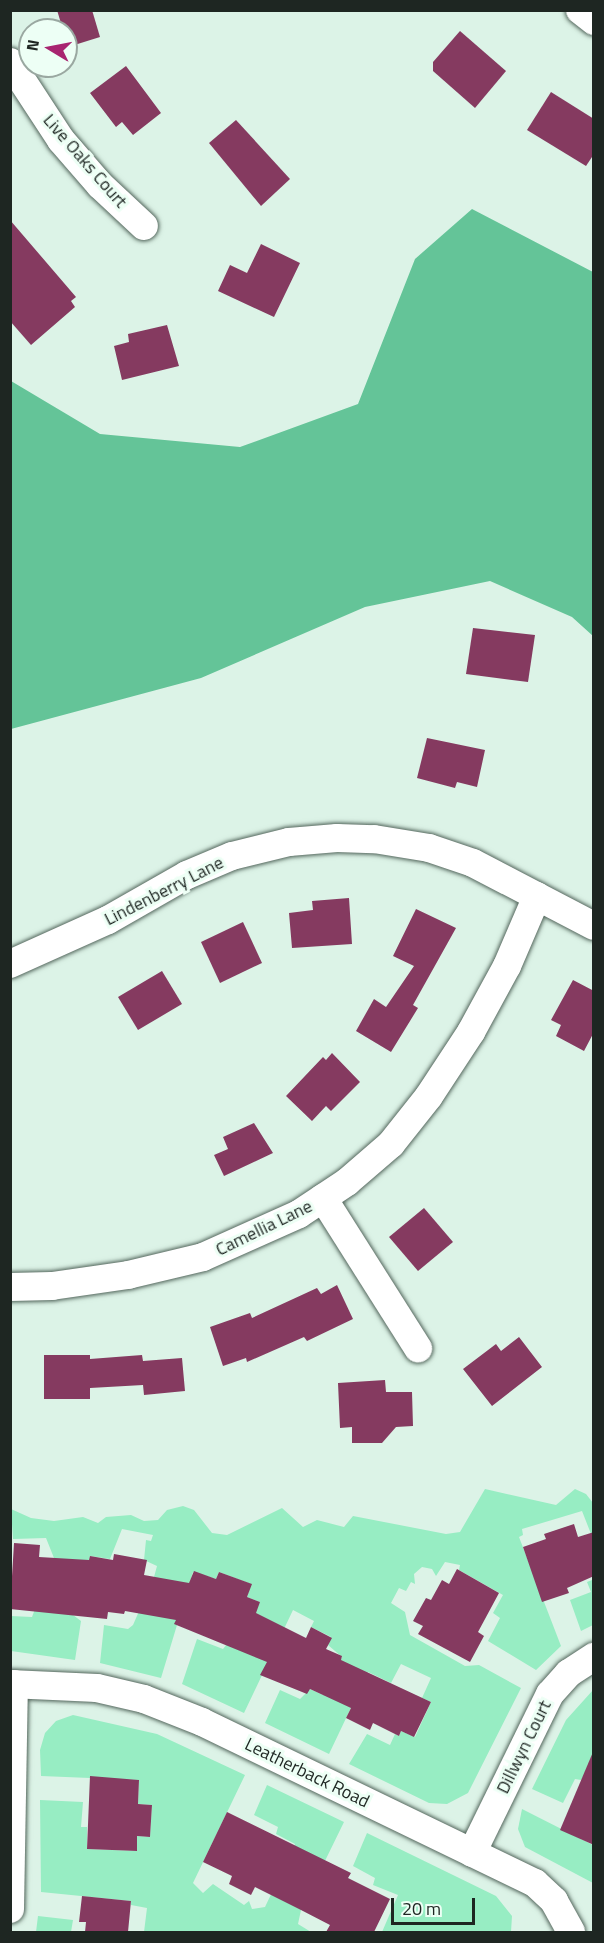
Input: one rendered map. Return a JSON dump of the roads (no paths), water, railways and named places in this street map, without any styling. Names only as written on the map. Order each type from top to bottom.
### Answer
[{"type":"street","points":[[580,10],[594,21]]},
{"type":"street","name":"Live Oaks Court","points":[[10,62],[61,140],[100,185],[144,226]]},
{"type":"street","name":"Lindenberry Lane","points":[[10,964],[108,920],[187,875],[232,856],[289,842],[374,839],[429,848],[473,863],[594,926]]},
{"type":"street","name":"Camellia Lane","points":[[10,1287],[52,1286],[128,1275],[203,1257],[247,1240],[323,1198],[391,1144],[429,1096],[471,1032],[507,966],[537,896]]},
{"type":"street","points":[[323,1198],[418,1348]]},
{"type":"street","name":"Dillwyn Court","points":[[472,1853],[550,1694],[569,1673],[594,1657]]},
{"type":"street","points":[[10,1909],[12,1684]]},
{"type":"street","name":"Leatherback Road","points":[[12,1684],[97,1688],[144,1698],[202,1722],[535,1883],[554,1900],[571,1932]]}]
